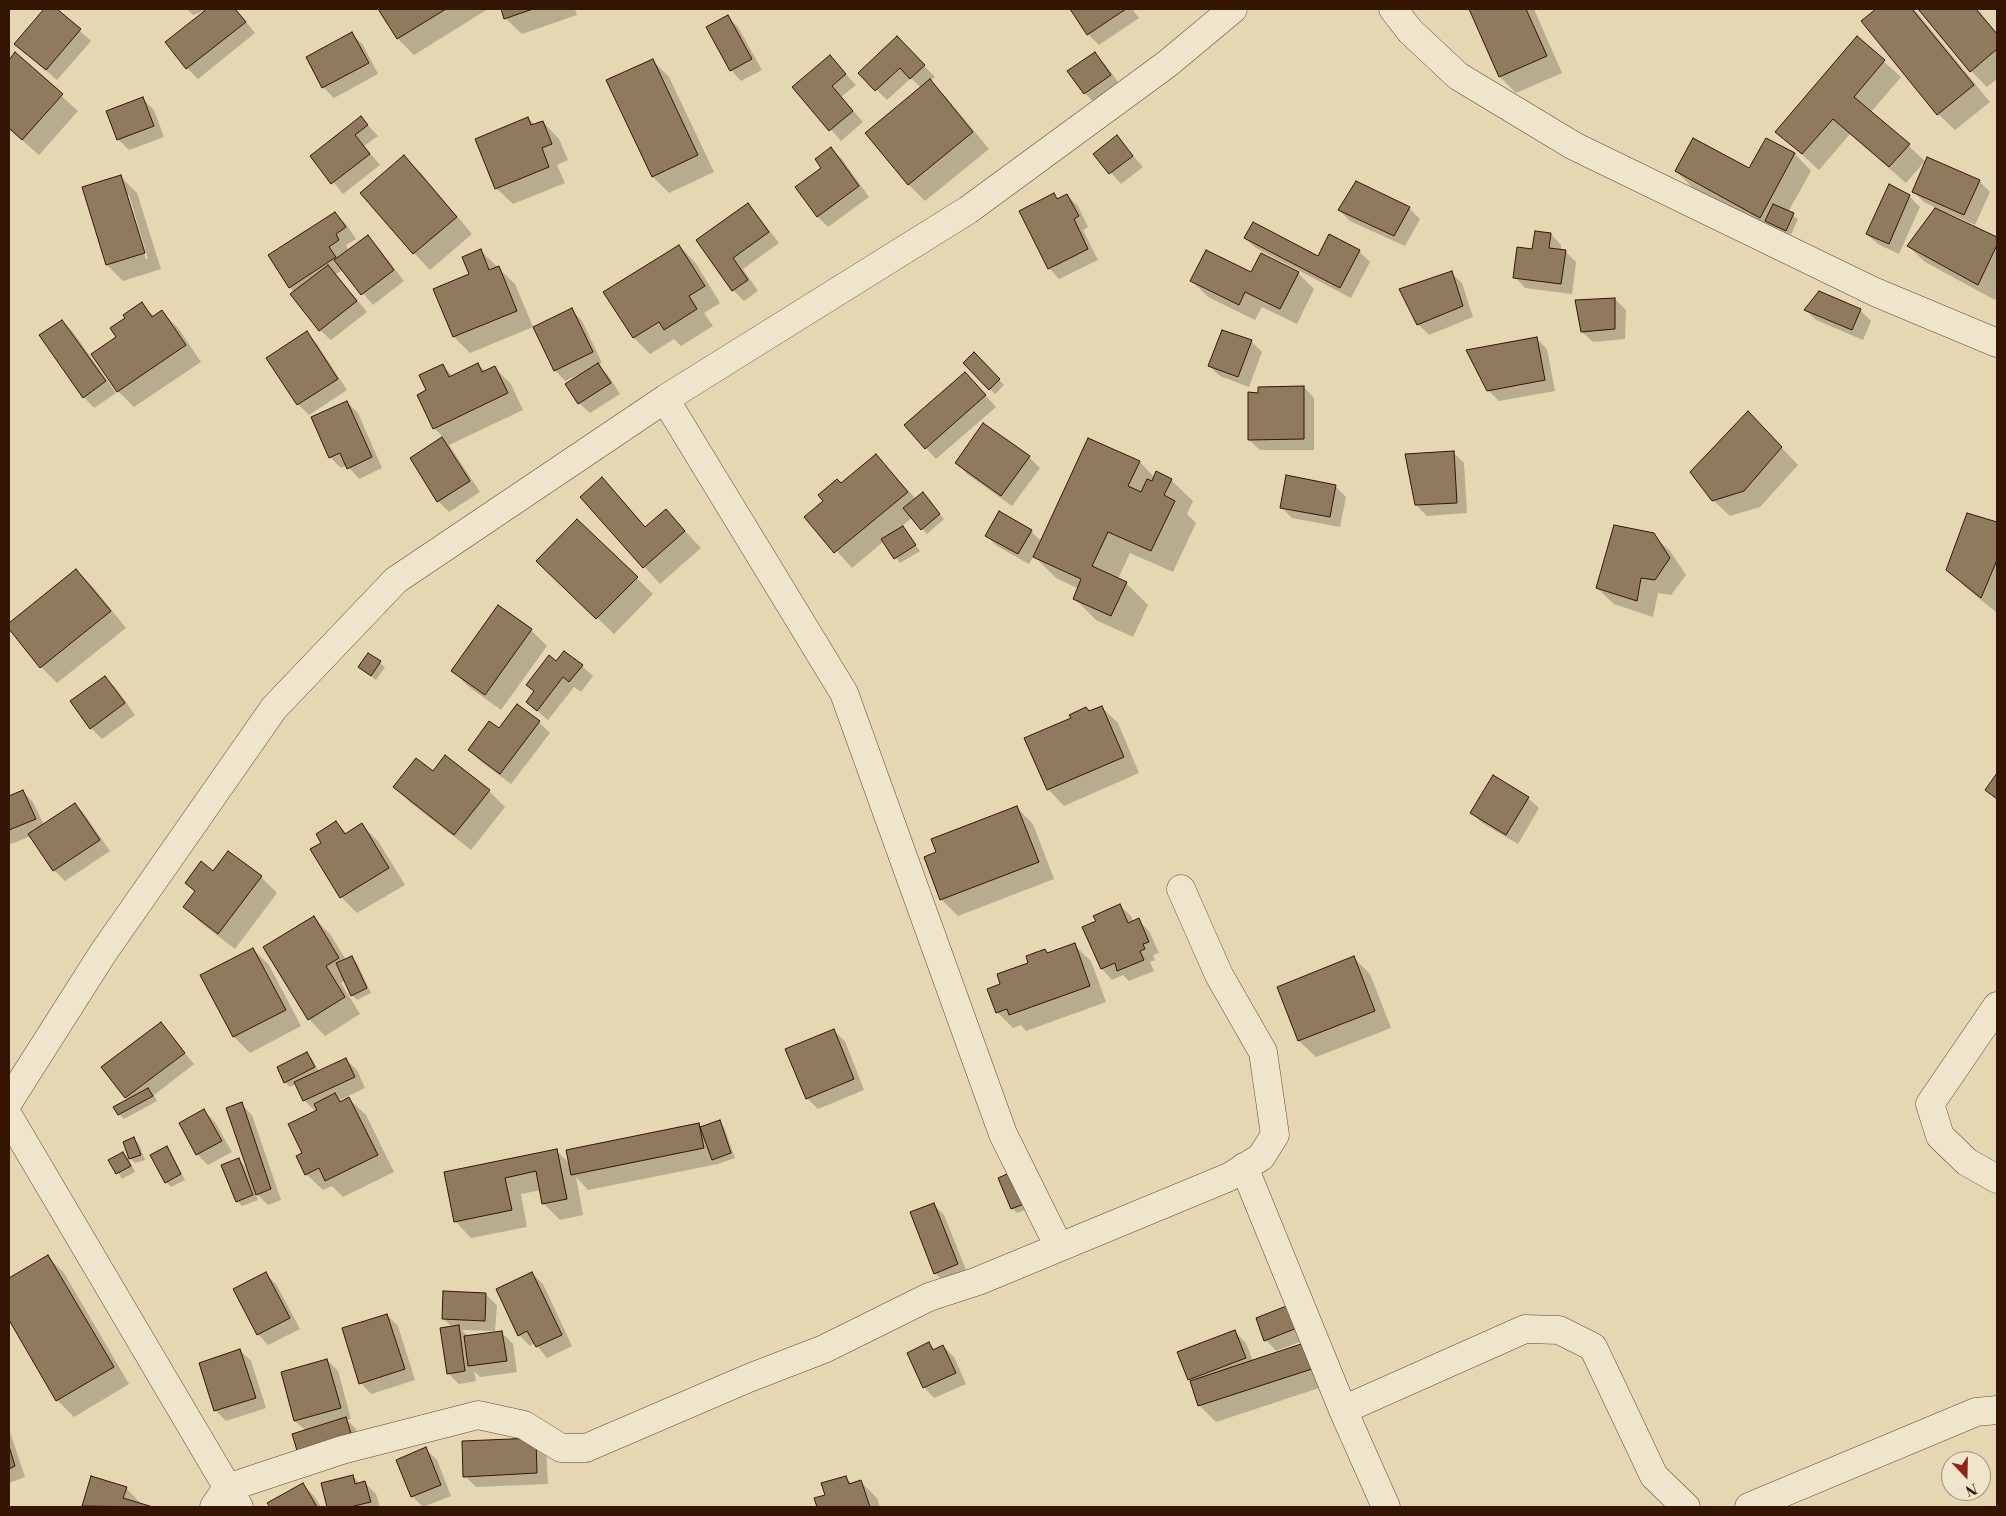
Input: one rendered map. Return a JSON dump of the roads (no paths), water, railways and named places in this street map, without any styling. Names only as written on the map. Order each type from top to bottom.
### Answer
[{"type":"street","points":[[9,1101],[102,953],[274,708],[396,580],[665,399],[968,210],[1167,64],[1233,9]]},
{"type":"street","points":[[1394,9],[1410,32],[1458,76],[1574,146],[1874,292],[1997,343]]},
{"type":"street","points":[[665,399],[844,693],[1003,1134],[1059,1247]]},
{"type":"street","points":[[9,1117],[227,1501],[342,1450],[478,1415],[524,1425],[561,1448],[586,1448],[749,1378],[824,1349],[929,1297],[978,1281],[1229,1177],[1261,1157],[1275,1135],[1264,1052],[1219,975],[1181,889]]},
{"type":"street","points":[[1997,1006],[1930,1104],[1940,1136],[1967,1162],[1997,1179]]},
{"type":"street","points":[[1244,1167],[1343,1410],[1386,1507]]},
{"type":"street","points":[[1343,1410],[1525,1329],[1559,1330],[1593,1347],[1654,1476],[1686,1507]]},
{"type":"street","points":[[1749,1507],[1976,1412],[1997,1410]]}]
